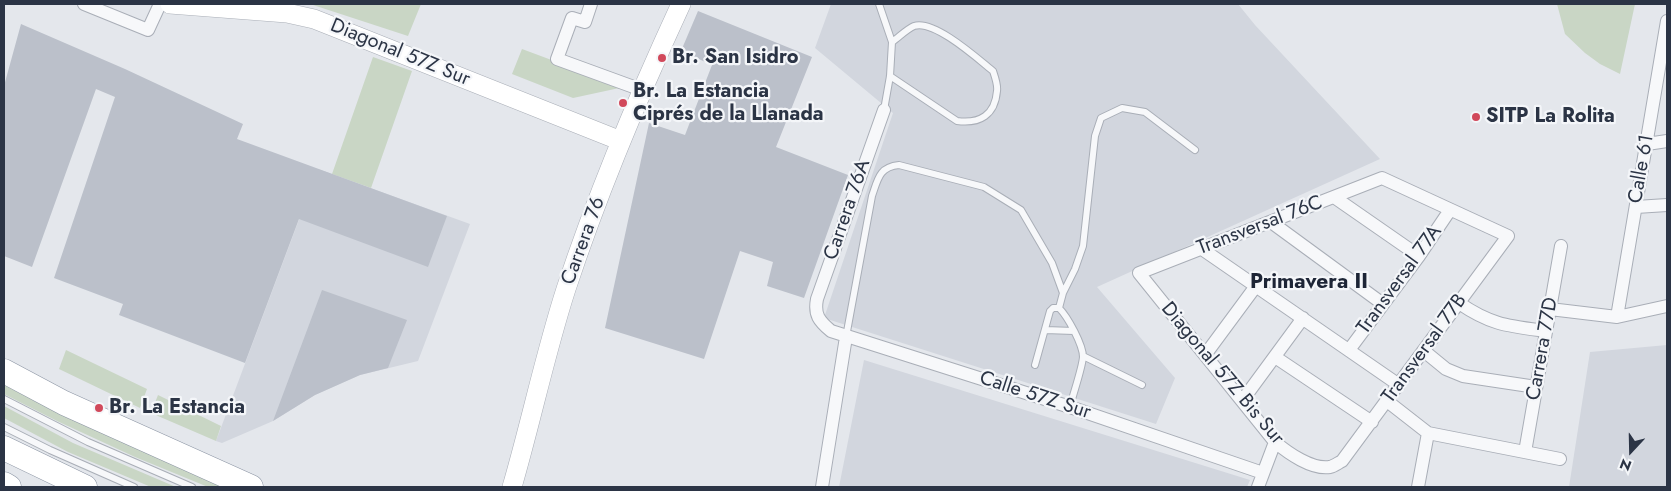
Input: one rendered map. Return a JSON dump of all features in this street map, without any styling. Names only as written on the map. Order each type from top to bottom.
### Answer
[{"type":"highway","points":[[4,370],[64,403],[251,487]]},
{"type":"highway","points":[[4,448],[85,487]]},
{"type":"highway","points":[[4,484],[10,487]]},
{"type":"street","points":[[84,4],[148,30],[160,4]]},
{"type":"street","name":"Diagonal 57Z Sur","points":[[170,4],[287,13],[314,19],[621,141]]},
{"type":"street","points":[[591,4],[585,22],[572,18],[557,60],[642,90]]},
{"type":"street","name":"Carrera 76","points":[[512,487],[566,291],[621,141],[681,4]]},
{"type":"street","name":"Calle 61","points":[[1617,317],[1647,144],[1662,80],[1667,21]]},
{"type":"street","name":"Carrera 76A","points":[[815,310],[817,298],[884,110]]},
{"type":"street","points":[[1647,144],[1667,141]]},
{"type":"street","name":"Transversal 76C","points":[[1139,273],[1382,178],[1450,210]]},
{"type":"street","points":[[1334,197],[1419,256]]},
{"type":"street","points":[[1636,207],[1667,205]]},
{"type":"street","name":"Transversal 77B","points":[[1342,462],[1508,236],[1450,210]]},
{"type":"street","name":"Transversal 77A","points":[[1349,350],[1419,256],[1450,210]]},
{"type":"street","points":[[1271,222],[1383,304]]},
{"type":"street","name":"Carrera 77D","points":[[1525,452],[1561,246]]},
{"type":"street","points":[[1202,248],[1399,385]]},
{"type":"street","name":"Diagonal 57Z Bis Sur","points":[[1139,273],[1275,442],[1299,459],[1317,466],[1330,467],[1342,462]]},
{"type":"street","points":[[1205,355],[1256,286]]},
{"type":"street","points":[[1459,303],[1477,316],[1492,322],[1546,331]]},
{"type":"street","points":[[1550,309],[1617,317],[1667,306]]},
{"type":"street","name":"Calle 57Z Sur","points":[[815,310],[822,323],[831,332],[1070,407],[1263,473]]},
{"type":"street","points":[[1242,401],[1303,318]]},
{"type":"street","points":[[822,487],[846,336]]},
{"type":"street","points":[[1424,351],[1446,369],[1463,376],[1536,387]]},
{"type":"street","points":[[1275,356],[1372,422]]},
{"type":"street","points":[[1387,401],[1428,433],[1560,459]]},
{"type":"street","points":[[1418,487],[1428,433]]},
{"type":"street","points":[[1258,487],[1275,442]]},
{"type":"lane","points":[[879,4],[892,42],[890,76],[884,110]]},
{"type":"lane","points":[[890,76],[957,121],[971,122],[986,116],[993,106],[997,90],[993,71],[944,34],[930,27],[916,26],[892,42]]},
{"type":"lane","points":[[1059,308],[1063,293],[1075,269],[1083,246],[1095,136],[1101,118],[1122,108],[1145,112],[1195,150]]},
{"type":"lane","points":[[846,336],[872,196],[880,174],[889,166],[899,165],[984,187],[1021,210],[1052,263],[1063,293]]},
{"type":"lane","points":[[1035,364],[1050,312],[1053,308],[1059,308],[1065,314],[1074,331],[1083,356],[1070,407]]},
{"type":"lane","points":[[1044,330],[1074,331]]},
{"type":"lane","points":[[1083,356],[1142,386]]},
{"type":"lane","points":[[4,399],[88,442],[192,487]]},
{"type":"lane","points":[[4,426],[50,450],[134,487]]},
{"type":"shaded area","points":[[831,4],[1238,4],[1255,25],[1380,159],[1097,287],[1175,378],[1156,424],[824,318],[893,113],[815,48]]},
{"type":"shaded area","points":[[318,169],[470,224],[418,361],[360,375],[315,395],[273,421],[222,443],[216,441]]},
{"type":"shaded area","points":[[1667,345],[1667,487],[1569,487],[1590,352]]},
{"type":"shaded area","points":[[864,360],[1250,480],[1247,487],[839,487]]},
{"type":"green space","points":[[310,4],[421,4],[408,36]]},
{"type":"green space","points":[[1557,4],[1635,4],[1620,74],[1600,64],[1565,34]]},
{"type":"green space","points":[[522,49],[624,87],[573,98],[512,74]]},
{"type":"green space","points":[[373,57],[412,71],[371,188],[332,174]]},
{"type":"green space","points":[[66,350],[147,389],[140,408],[59,369]]},
{"type":"green space","points":[[4,384],[225,487],[208,487],[135,457],[57,421],[4,394]]},
{"type":"green space","points":[[158,395],[221,426],[216,441],[151,413]]},
{"type":"green space","points":[[4,406],[73,443],[176,487],[151,487],[68,452],[4,418]]},
{"type":"building","points":[[698,11],[812,57],[776,147],[848,175],[804,298],[767,286],[773,262],[740,251],[704,359],[605,328],[649,123],[685,135],[712,65],[681,51]]},
{"type":"building","points":[[21,24],[125,69],[243,124],[237,139],[447,216],[428,267],[299,219],[245,363],[119,315],[123,304],[54,278],[115,97],[96,89],[32,267],[4,256],[4,86]]},
{"type":"building","points":[[322,290],[407,320],[388,368],[360,375],[315,395],[273,421]]},
{"type":"place","name":"Br. San Isidro","points":[[662,58]]},
{"type":"place","name":"Br. La Estancia Ciprés de la Llanada","points":[[623,103]]},
{"type":"place","name":"SITP La Rolita","points":[[1476,117]]},
{"type":"place","name":"Br. La Estancia","points":[[99,408]]},
{"type":"district","name":"Primavera II","points":[[1309,283]]}]
